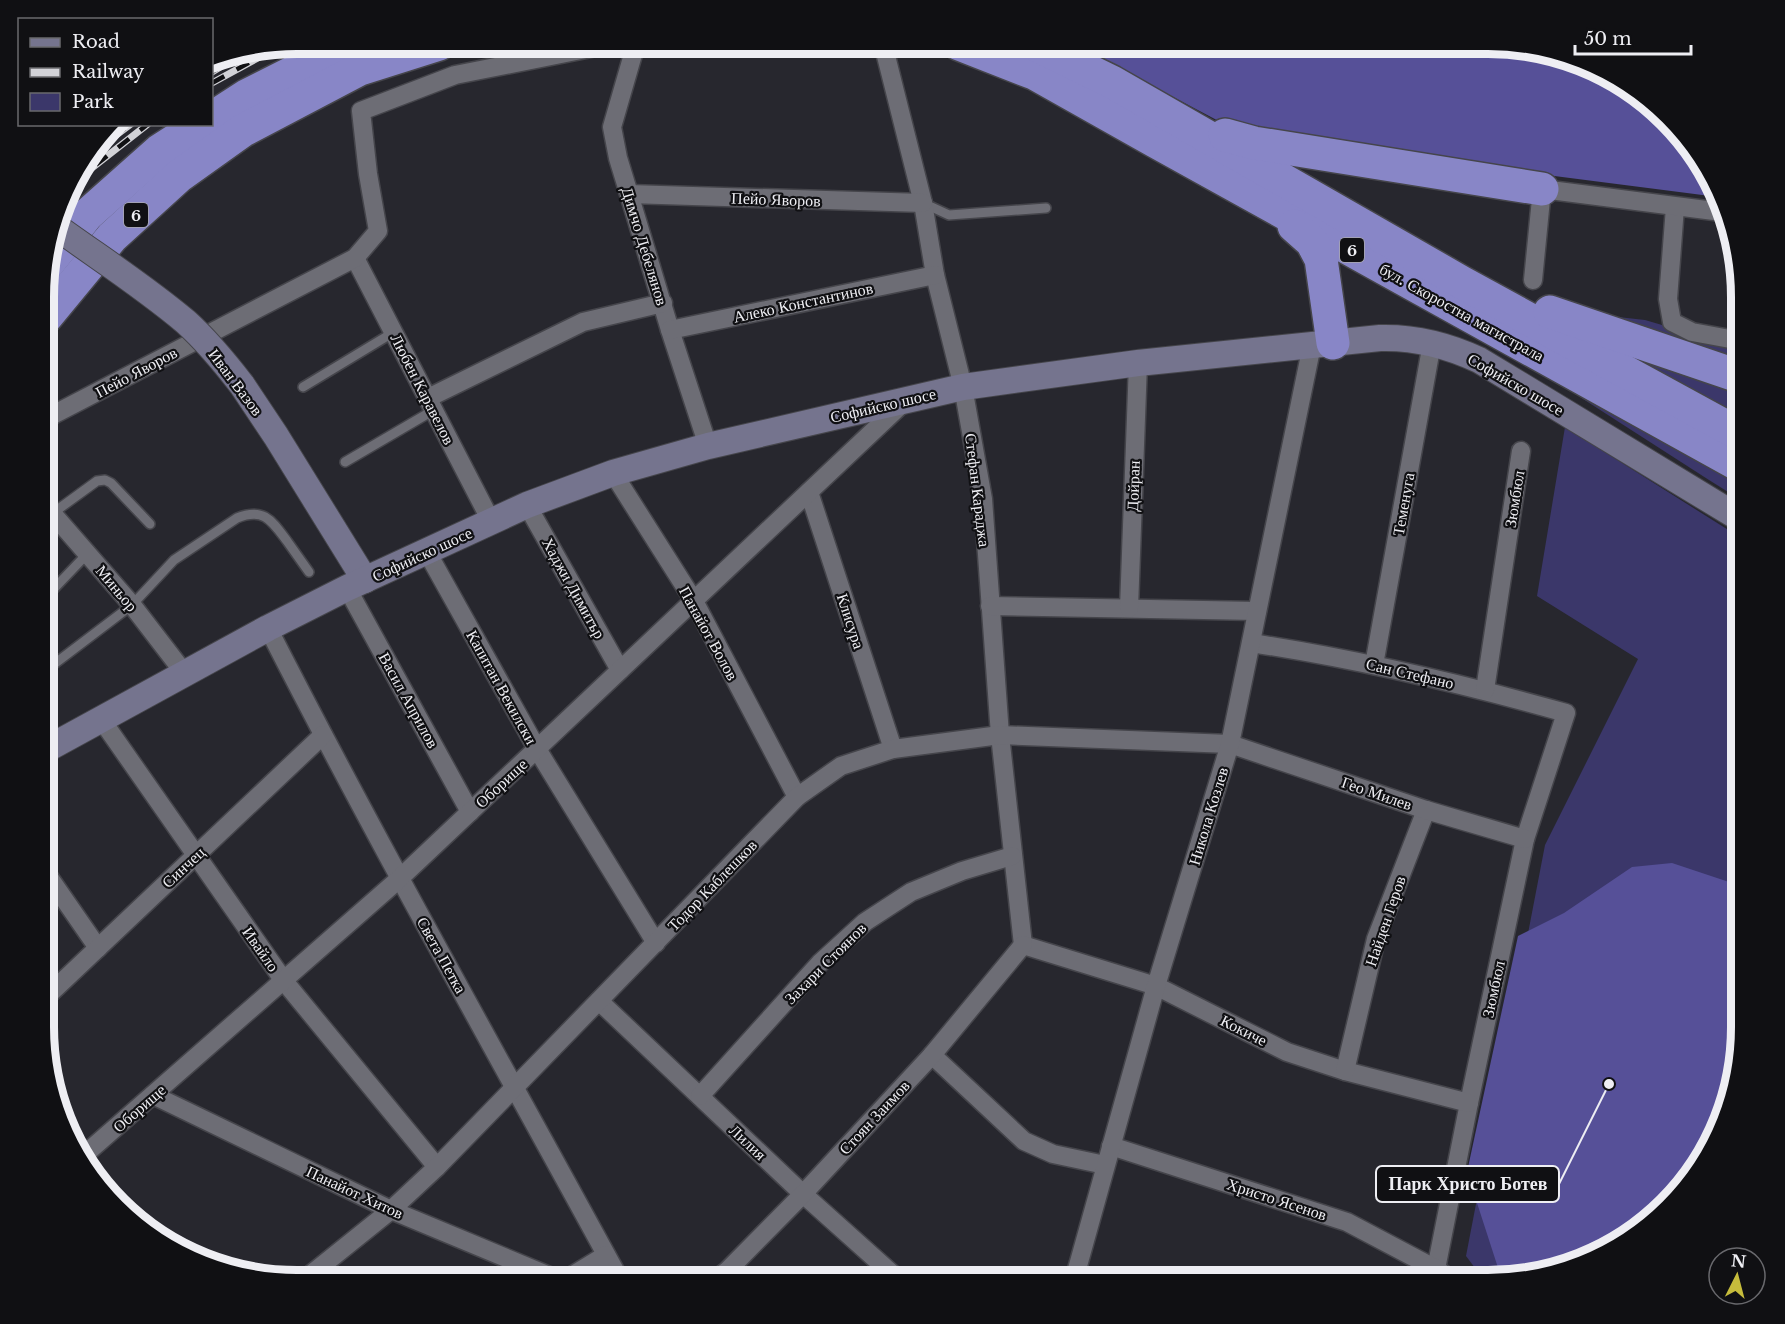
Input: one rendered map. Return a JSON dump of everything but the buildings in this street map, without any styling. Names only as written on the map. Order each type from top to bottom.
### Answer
[{"type":"highway","points":[[213,117],[246,96],[329,54]]},
{"type":"highway","name":"6","points":[[54,307],[112,237],[179,176],[233,137],[360,69],[407,54]]},
{"type":"highway","name":"бул. Скоростна магистрала","points":[[985,54],[1036,74],[1731,460]]},
{"type":"highway","name":"бул. Скоростна магистрала","points":[[1055,54],[1112,82],[1461,282],[1731,430]]},
{"type":"highway","points":[[1182,121],[1254,143],[1542,189]]},
{"type":"highway","name":"6","points":[[59,250],[87,215],[159,151],[198,126]]},
{"type":"highway","points":[[1249,193],[1305,234],[1318,250],[1324,271],[1322,344]]},
{"type":"highway","points":[[1461,282],[1731,373]]},
{"type":"main road","name":"Иван Вазов","points":[[63,231],[161,302],[209,345],[242,385],[276,436],[356,584]]},
{"type":"main road","name":"Софийско шосе","points":[[54,745],[268,628],[356,584],[527,505],[613,473],[708,446],[963,387],[1138,363],[1322,344],[1396,338],[1432,343],[1449,347],[1479,360],[1731,513]]},
{"type":"street","points":[[355,258],[378,231],[368,174],[361,111],[456,75],[561,54]]},
{"type":"street","name":"Димчо Дебелянов","points":[[633,54],[612,127],[618,158],[708,446]]},
{"type":"street","name":"Стефан Караджа","points":[[885,54],[922,203],[935,275],[963,387],[983,499],[1000,735],[1023,945]]},
{"type":"street","points":[[1533,280],[1542,189],[1715,211]]},
{"type":"street","name":"Пейо Яворов","points":[[629,194],[922,203]]},
{"type":"street","points":[[1675,207],[1668,298],[1672,322],[1692,332],[1731,339]]},
{"type":"street","name":"Любен Каравелов","points":[[355,258],[491,521]]},
{"type":"street","name":"Пейо Яворов","points":[[54,414],[355,258]]},
{"type":"street","name":"Алеко Константинов","points":[[670,330],[935,275]]},
{"type":"street","points":[[431,404],[583,322],[663,303]]},
{"type":"street","name":"Теменуга","points":[[1374,665],[1432,343]]},
{"type":"street","name":"Никола Козлев","points":[[1077,1270],[1156,986],[1230,744],[1257,611],[1322,344]]},
{"type":"street","name":"Дойран","points":[[1129,608],[1138,363]]},
{"type":"street","name":"Оборище","points":[[89,1151],[399,879],[908,399]]},
{"type":"street","name":"Зюмбюл","points":[[1485,690],[1521,451]]},
{"type":"street","name":"Панайот Волов","points":[[613,473],[694,601],[797,797]]},
{"type":"street","name":"Клисура","points":[[808,492],[894,749]]},
{"type":"street","name":"Хаджи Димитър","points":[[527,505],[620,670]]},
{"type":"street","name":"Миньор","points":[[54,515],[132,605],[185,674]]},
{"type":"street","name":"Капитан Векилски","points":[[427,552],[537,749],[656,942]]},
{"type":"street","name":"Васил Априлов","points":[[356,584],[470,812]]},
{"type":"street","points":[[990,606],[1257,611]]},
{"type":"street","name":"Света Петка","points":[[268,628],[399,879],[614,1270]]},
{"type":"street","name":"Сан Стефано","points":[[1251,643],[1321,654],[1485,690],[1566,714]]},
{"type":"street","name":"Зюмбюл","points":[[1433,1270],[1526,839],[1566,714]]},
{"type":"street","name":"Ивайло","points":[[101,719],[284,981],[437,1167]]},
{"type":"street","name":"Синчец","points":[[54,990],[323,735]]},
{"type":"street","name":"Тодор Каблешков","points":[[317,1270],[392,1210],[437,1167],[797,797],[841,766],[894,749],[1000,735],[1230,744]]},
{"type":"street","name":"Гео Милев","points":[[1230,744],[1426,810],[1526,839]]},
{"type":"street","name":"Найден Геров","points":[[1345,1071],[1376,939],[1426,810]]},
{"type":"street","name":"Захари Стоянов","points":[[700,1096],[820,963],[865,922],[911,892],[962,871],[1012,856]]},
{"type":"street","points":[[54,884],[98,948]]},
{"type":"street","name":"Кокиче","points":[[1023,945],[1156,986],[1287,1052],[1345,1071],[1469,1103]]},
{"type":"street","name":"Стоян Заимов","points":[[728,1270],[803,1194],[932,1055],[1023,945]]},
{"type":"street","name":"Лилия","points":[[599,1001],[803,1194],[888,1270]]},
{"type":"street","points":[[932,1055],[1024,1141],[1053,1154],[1105,1165]]},
{"type":"street","name":"Панайот Хитов","points":[[153,1095],[392,1210],[535,1270]]},
{"type":"street","name":"Христо Ясенов","points":[[1111,1146],[1347,1221],[1424,1270]]},
{"type":"street","points":[[581,1270],[606,1255]]},
{"type":"lane","points":[[922,203],[949,215],[1046,208]]},
{"type":"lane","points":[[303,387],[394,332]]},
{"type":"lane","points":[[345,462],[431,404]]},
{"type":"lane","points":[[54,506],[97,481],[105,480],[111,483],[150,524]]},
{"type":"lane","points":[[54,664],[132,605],[174,560],[237,518],[248,514],[260,514],[272,519],[309,572]]},
{"type":"lane","points":[[54,589],[88,553]]},
{"type":"green space","points":[[1609,316],[1645,320],[1662,325],[1676,333],[1731,344],[1731,361]]},
{"type":"green space","points":[[1567,328],[1731,386],[1731,417]]},
{"type":"green space","points":[[1504,348],[1731,478],[1731,494]]},
{"type":"green space","points":[[1565,427],[1731,532],[1731,1027],[1729,1059],[1723,1090],[1706,1134],[1681,1175],[1648,1210],[1623,1229],[1595,1245],[1566,1257],[1520,1268],[1476,1270],[1466,1256],[1545,845],[1638,659],[1537,596]]},
{"type":"shaded area","points":[[1086,54],[1488,54],[1520,56],[1551,62],[1595,79],[1623,95],[1648,114],[1681,149],[1708,196],[1531,173],[1228,126],[1124,71]]},
{"type":"shaded area","points":[[1672,863],[1731,883],[1731,1027],[1729,1059],[1723,1090],[1706,1134],[1690,1162],[1660,1199],[1636,1220],[1595,1245],[1566,1257],[1520,1268],[1499,1269],[1467,1172],[1518,936],[1564,913],[1632,867]]},
{"type":"railway","points":[[213,82],[259,57]]},
{"type":"railway","points":[[213,71],[222,66]]},
{"type":"railway","points":[[115,136],[128,126]]},
{"type":"railway","points":[[91,168],[145,126]]},
{"type":"place","name":"Парк Христо Ботев","points":[[1609,1084]]}]
